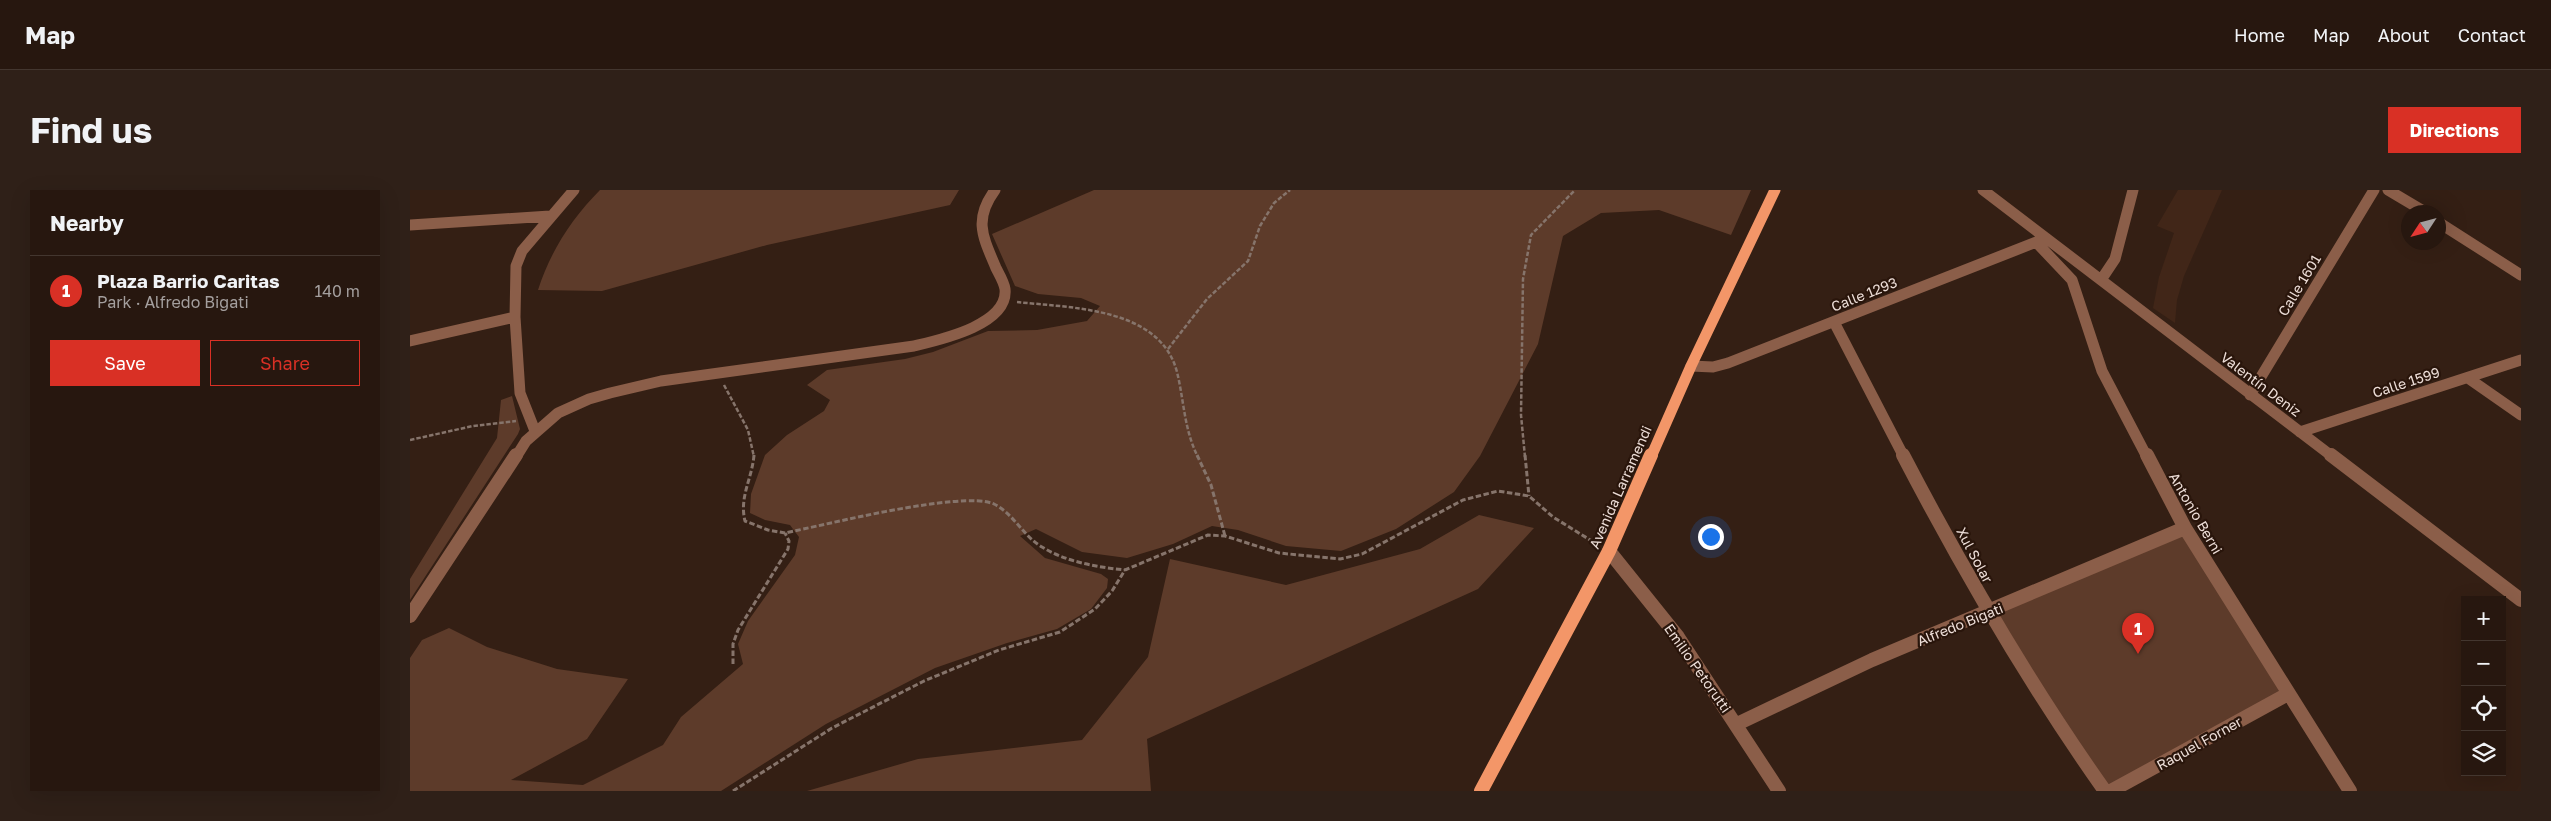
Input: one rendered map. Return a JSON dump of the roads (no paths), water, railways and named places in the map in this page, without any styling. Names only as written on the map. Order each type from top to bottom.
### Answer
[{"type":"main road","name":"Avenida Larramendi","points":[[1482,791],[1608,551],[1691,366],[1775,190]]},
{"type":"street","points":[[410,616],[526,440],[532,425],[520,393],[515,317],[516,266],[522,251],[574,190]]},
{"type":"street","points":[[532,425],[589,399],[661,381],[872,353],[935,341],[979,324],[990,318],[1004,300],[1005,290],[1002,281],[980,229],[982,210],[995,190]]},
{"type":"street","name":"Valentín Deniz","points":[[1983,190],[2041,240],[2101,280],[2521,600]]},
{"type":"street","points":[[2101,280],[2115,259],[2133,190]]},
{"type":"street","name":"Calle 1601","points":[[2250,395],[2374,190]]},
{"type":"street","points":[[2388,190],[2413,205]]},
{"type":"street","points":[[410,225],[550,216]]},
{"type":"street","points":[[2446,227],[2521,275]]},
{"type":"street","name":"Calle 1293","points":[[1691,366],[1713,367],[1728,363],[2041,240]]},
{"type":"street","name":"Antonio Berni","points":[[2041,240],[2072,280],[2102,372],[2185,528],[2350,791]]},
{"type":"street","points":[[410,341],[515,317]]},
{"type":"street","name":"Xul Solar","points":[[1834,322],[1987,613],[2080,758],[2105,791]]},
{"type":"street","name":"Calle 1599","points":[[2300,432],[2521,360]]},
{"type":"street","points":[[2468,378],[2521,415]]},
{"type":"street","name":"Alfredo Bigati","points":[[1737,724],[1872,660],[2185,528]]},
{"type":"street","name":"Emilio Petorutti","points":[[1608,551],[1642,588],[1737,724],[1779,791]]},
{"type":"street","name":"Raquel Forner","points":[[2111,791],[2288,694]]},
{"type":"place","name":"Plaza Barrio Caritas","points":[[2138,654]]}]
